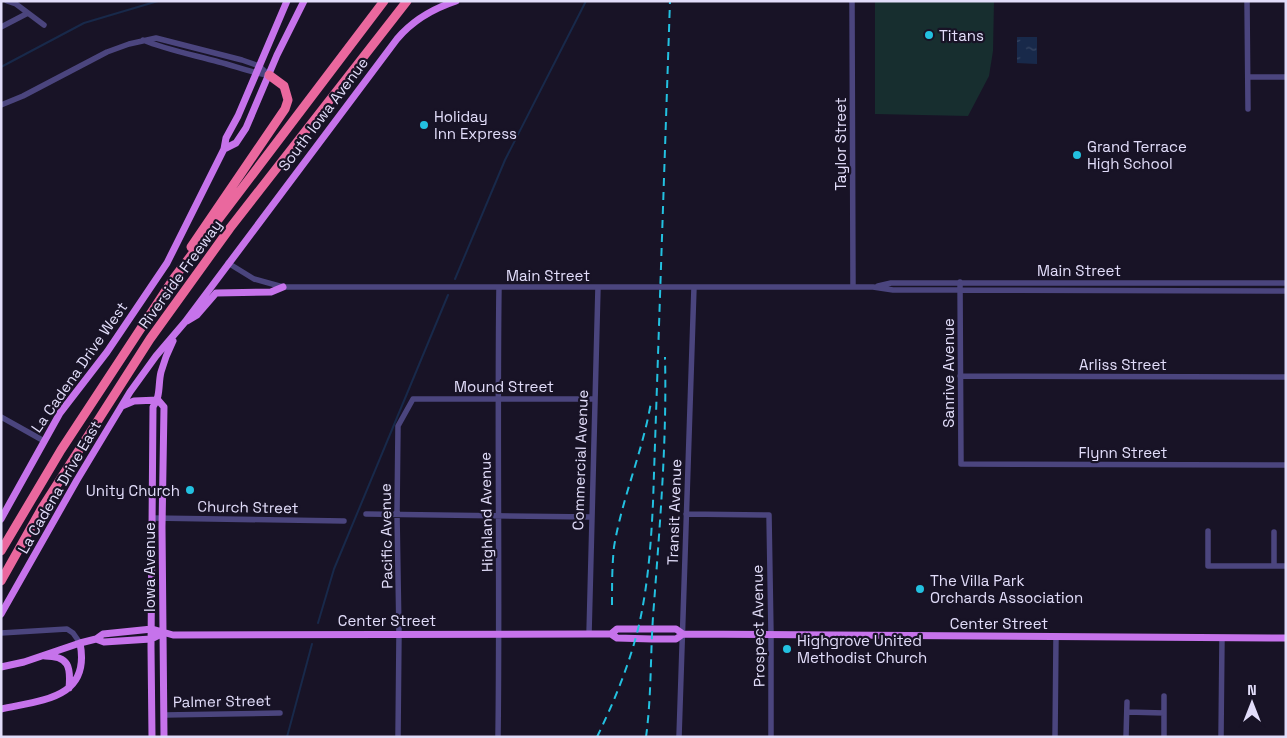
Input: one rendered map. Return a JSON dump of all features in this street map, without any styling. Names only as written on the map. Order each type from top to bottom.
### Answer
[{"type":"highway","name":"Riverside Freeway","points":[[1,551],[61,450],[174,278],[384,1]]},
{"type":"highway","name":"Riverside Freeway","points":[[1,581],[42,508],[150,339],[230,228],[406,1]]},
{"type":"highway","points":[[174,278],[181,261],[285,109],[288,100],[284,86],[269,75]]},
{"type":"main road","name":"La Cadena Drive West","points":[[1,519],[60,413],[107,352],[178,243],[224,149],[226,138],[238,116],[287,1]]},
{"type":"main road","points":[[224,149],[236,143],[246,128],[285,38],[304,1]]},
{"type":"main road","name":"South Iowa Avenue","points":[[185,322],[405,30],[427,12],[456,1]]},
{"type":"main road","points":[[176,334],[185,322],[197,315],[216,293],[271,292],[283,287]]},
{"type":"main road","name":"Iowa Avenue","points":[[152,737],[153,406],[158,400],[162,370],[176,334]]},
{"type":"main road","name":"La Cadena Drive East","points":[[1,614],[76,481],[130,392],[156,356],[176,334]]},
{"type":"main road","points":[[122,406],[134,400],[158,400]]},
{"type":"main road","name":"Iowa Avenue","points":[[158,400],[164,407],[162,519],[164,737]]},
{"type":"main road","name":"Center Street","points":[[1,667],[24,662],[96,639],[103,634],[152,629],[163,634],[173,635],[611,634],[617,629],[626,629],[676,630],[682,634],[1286,638]]},
{"type":"main road","name":"Center Street","points":[[96,639],[104,642],[151,639],[163,634]]},
{"type":"main road","points":[[1,709],[55,696],[69,688],[79,677],[82,667],[80,643]]},
{"type":"main road","points":[[41,656],[59,658],[68,664],[70,673],[69,688]]},
{"type":"street","points":[[7,1],[16,4],[44,25]]},
{"type":"street","name":"Taylor Street","points":[[852,1],[854,287]]},
{"type":"street","points":[[1247,1],[1248,109]]},
{"type":"street","points":[[1,27],[28,13]]},
{"type":"street","points":[[1,105],[23,96],[107,52],[143,40],[156,38],[242,60],[260,66],[269,75]]},
{"type":"street","points":[[143,40],[156,46],[256,74],[269,75]]},
{"type":"street","points":[[1248,77],[1286,77]]},
{"type":"street","name":"Main Street","points":[[228,263],[254,279],[283,287],[874,287],[893,290],[1286,291]]},
{"type":"street","name":"Main Street","points":[[874,287],[891,282],[1286,283]]},
{"type":"street","name":"Sanrive Avenue","points":[[960,282],[961,464]]},
{"type":"street","name":"Highland Avenue","points":[[498,737],[500,634],[497,399],[499,287]]},
{"type":"street","name":"Commercial Avenue","points":[[589,634],[598,287]]},
{"type":"street","name":"Transit Avenue","points":[[679,737],[694,287]]},
{"type":"street","name":"Arliss Street","points":[[960,376],[1286,377]]},
{"type":"street","name":"Mound Street","points":[[413,399],[594,398]]},
{"type":"street","name":"Pacific Avenue","points":[[398,737],[400,634],[397,514],[398,426],[413,399]]},
{"type":"street","points":[[1,417],[44,441]]},
{"type":"street","name":"Flynn Street","points":[[961,464],[1286,465]]},
{"type":"street","points":[[366,514],[591,517]]},
{"type":"street","name":"Prospect Avenue","points":[[686,514],[768,515],[771,737]]},
{"type":"street","name":"Church Street","points":[[152,518],[344,521]]},
{"type":"street","points":[[1208,531],[1208,566],[1286,566]]},
{"type":"street","points":[[1274,532],[1274,566]]},
{"type":"street","points":[[1,633],[67,629],[74,633],[80,643]]},
{"type":"street","points":[[1055,737],[1056,637]]},
{"type":"street","points":[[1221,737],[1222,638]]},
{"type":"street","points":[[1164,696],[1164,737]]},
{"type":"street","points":[[1126,737],[1127,702]]},
{"type":"street","points":[[1127,712],[1164,713]]},
{"type":"street","name":"Palmer Street","points":[[164,715],[280,713]]},
{"type":"green space","points":[[875,1],[994,1],[993,51],[989,76],[968,116],[875,114]]},
{"type":"water","points":[[1017,37],[1037,37],[1037,64],[1017,63]]},
{"type":"waterway","points":[[1,67],[84,23],[158,1]]},
{"type":"waterway","points":[[455,279],[505,160],[586,1]]},
{"type":"waterway","points":[[318,623],[334,569],[448,295]]},
{"type":"waterway","points":[[287,737],[312,644]]},
{"type":"railway","points":[[597,737],[631,654],[639,625],[649,564],[653,503],[670,1]]},
{"type":"railway","points":[[646,737],[662,481],[665,357]]},
{"type":"railway","points":[[612,605],[614,547],[651,402]]},
{"type":"place","name":"Titans","points":[[929,35]]},
{"type":"place","name":"Holiday Inn Express","points":[[424,125]]},
{"type":"place","name":"Grand Terrace High School","points":[[1077,155]]},
{"type":"place","name":"Unity Church","points":[[190,490]]},
{"type":"place","name":"The Villa Park Orchards Association","points":[[920,589]]},
{"type":"place","name":"Highgrove United Methodist Church","points":[[787,649]]}]
